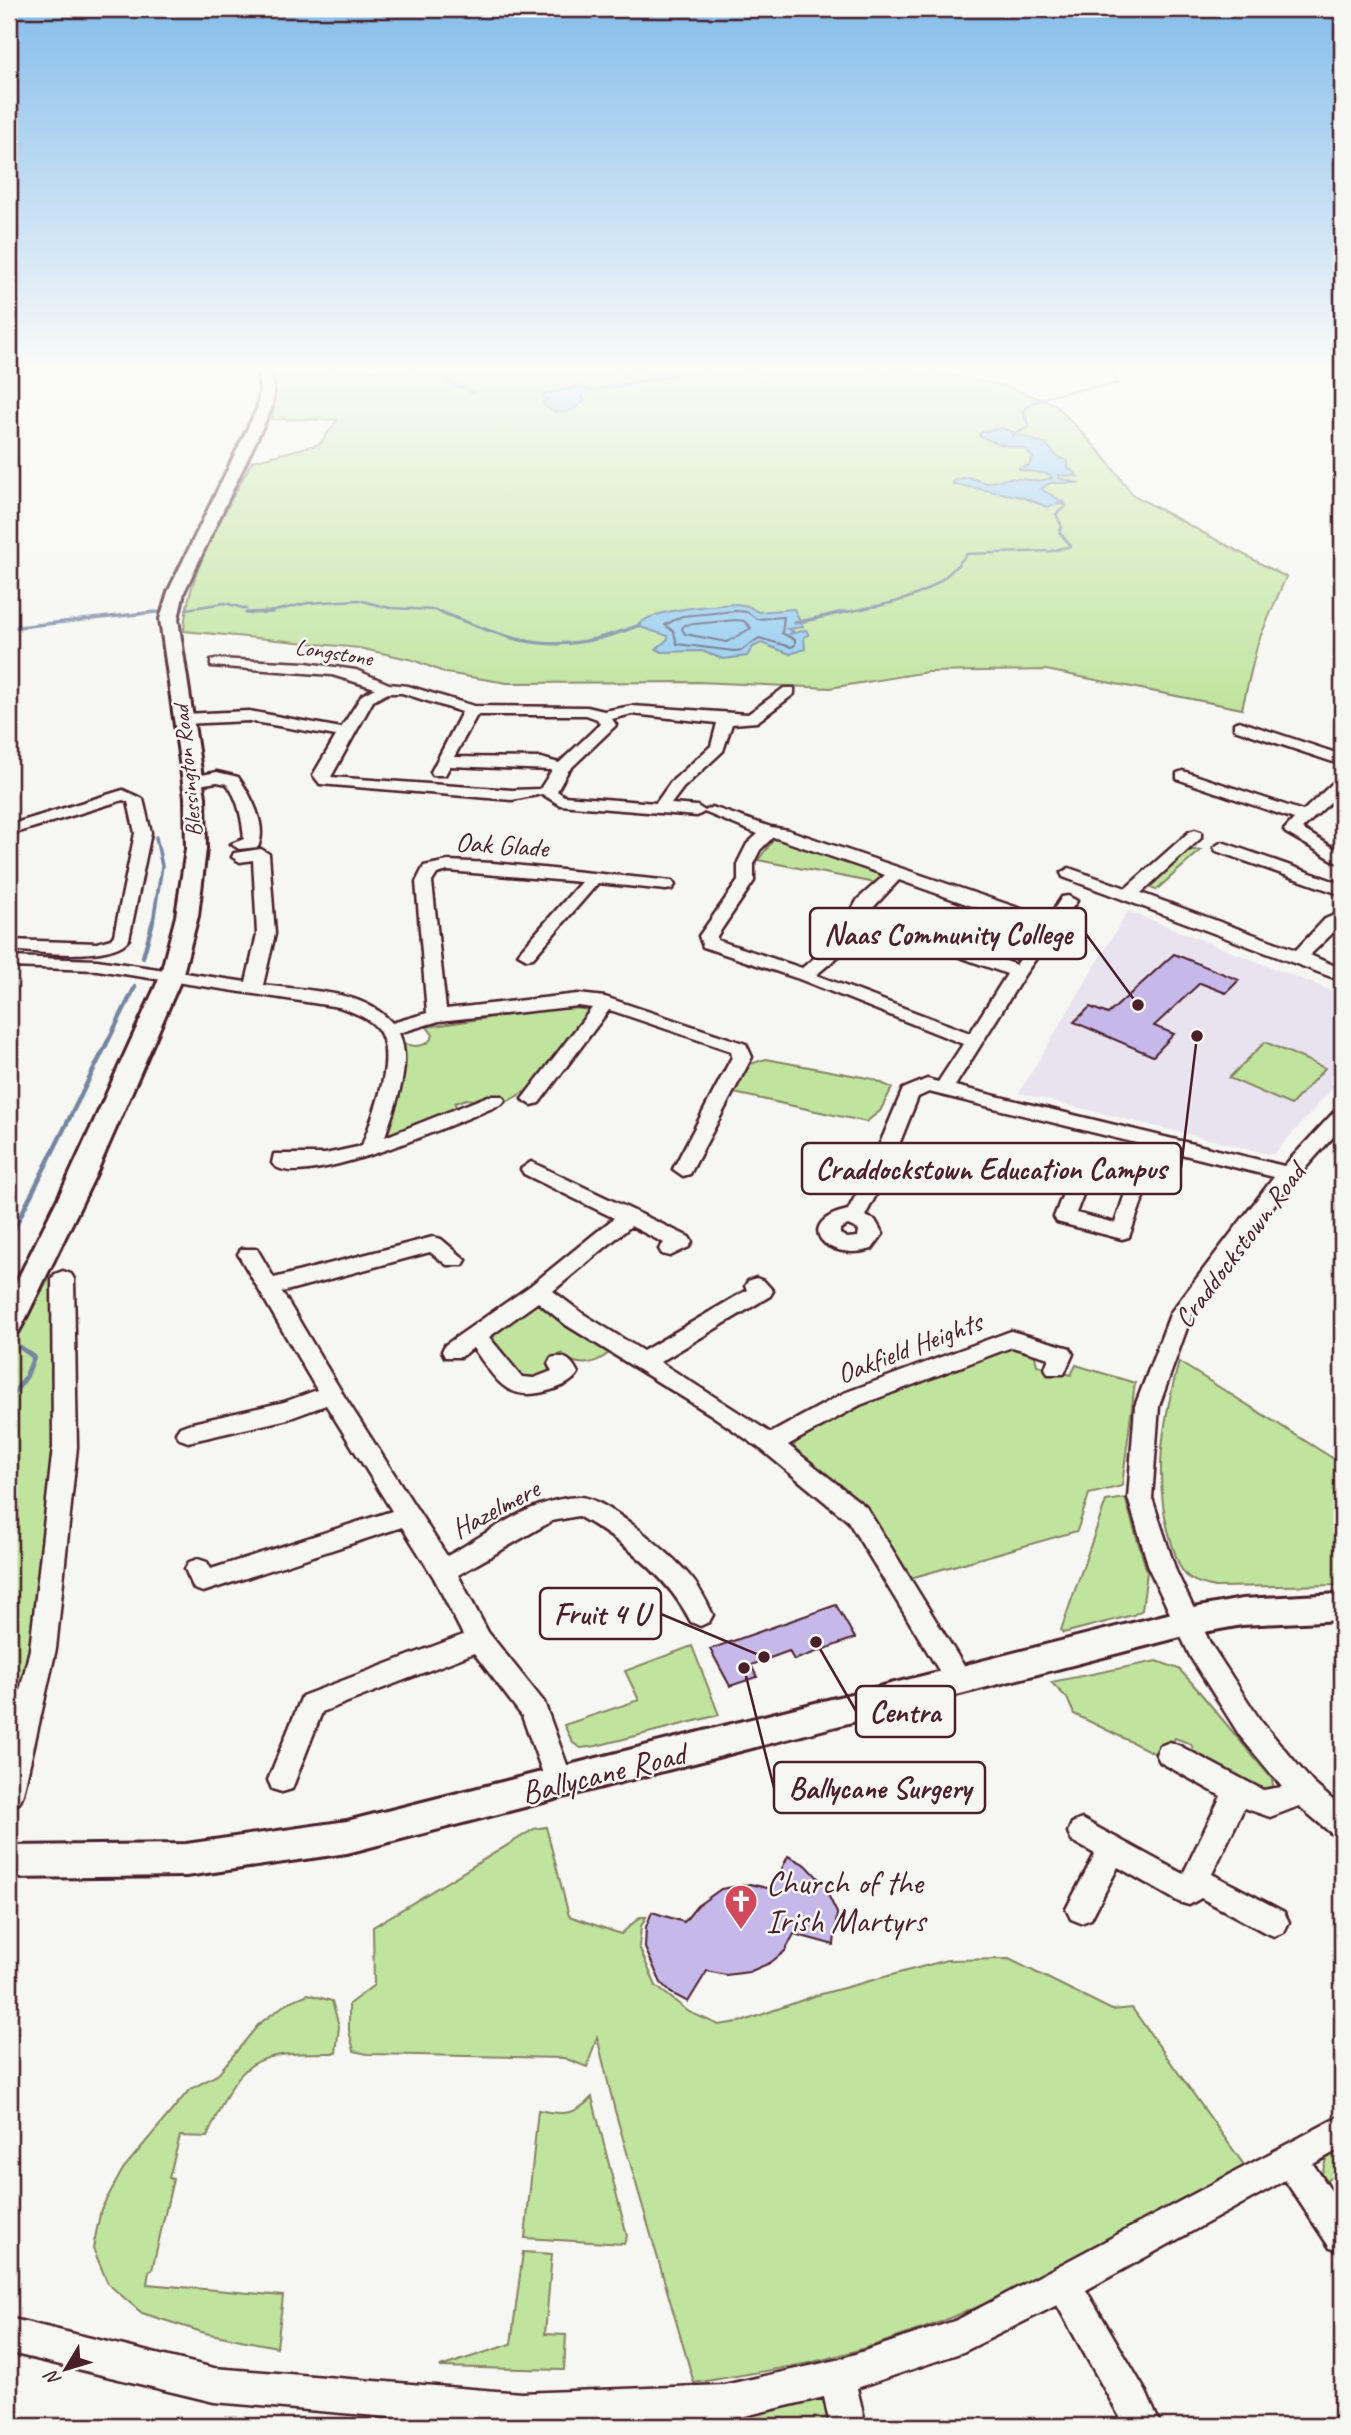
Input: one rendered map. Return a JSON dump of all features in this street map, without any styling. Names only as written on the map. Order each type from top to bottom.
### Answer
[{"type":"main road","name":"Blessington Road","points":[[9,1324],[82,1176],[171,977],[187,916],[196,849],[192,780],[170,631],[172,605],[229,484]]},
{"type":"main road","name":"Ballycane Road","points":[[9,1862],[186,1860],[347,1837],[1188,1622],[1242,1612],[1342,1607]]},
{"type":"street","name":"Longstone","points":[[216,663],[337,671],[379,681],[386,688],[367,698],[326,763],[322,778],[430,789]]},
{"type":"street","points":[[386,688],[403,689],[473,710],[587,711],[603,716],[632,710],[726,719],[752,719],[789,691]]},
{"type":"street","points":[[473,710],[466,716],[430,789],[512,795],[535,792]]},
{"type":"street","points":[[183,719],[249,716],[345,733]]},
{"type":"street","points":[[603,716],[608,725],[562,768],[547,790],[560,800],[704,811],[769,832],[782,833],[1008,913],[1052,925]]},
{"type":"street","points":[[661,807],[677,785],[718,748],[726,719]]},
{"type":"street","points":[[1239,726],[1264,730],[1342,760]]},
{"type":"street","points":[[444,761],[541,763],[562,768]]},
{"type":"street","points":[[1182,776],[1207,791],[1305,817]]},
{"type":"street","points":[[192,780],[217,777],[232,780],[242,792],[251,814],[252,843],[240,851],[261,854],[266,934],[253,990]]},
{"type":"street","points":[[1342,783],[1292,830],[1293,834],[1342,860]]},
{"type":"street","points":[[9,830],[122,795],[135,799],[143,833],[124,935],[117,943],[97,948],[9,945]]},
{"type":"street","points":[[769,832],[753,848],[746,862],[746,881],[708,940],[716,946],[805,975],[973,1041]]},
{"type":"street","points":[[1131,893],[1195,835]]},
{"type":"street","points":[[1222,847],[1283,864],[1342,890]]},
{"type":"street","name":"Oak Glade","points":[[437,1016],[424,882],[430,870],[448,866],[493,868],[666,885]]},
{"type":"street","points":[[805,975],[840,946],[864,903],[897,873]]},
{"type":"street","points":[[1069,873],[1131,893],[1342,976]]},
{"type":"street","points":[[527,954],[531,937],[593,879]]},
{"type":"street","points":[[858,915],[1016,971],[1022,969],[1068,901]]},
{"type":"street","points":[[969,953],[1008,913]]},
{"type":"street","points":[[1299,957],[1331,923],[1342,917]]},
{"type":"street","points":[[9,961],[97,965],[343,1002],[372,1014],[389,1030],[397,1056],[371,1150]]},
{"type":"street","points":[[944,1088],[1016,977],[1016,971]]},
{"type":"street","points":[[389,1030],[437,1016],[555,1002],[605,1003],[730,1044],[742,1051],[683,1169]]},
{"type":"street","points":[[532,1099],[605,1003]]},
{"type":"street","points":[[854,1218],[883,1161],[910,1093],[927,1085],[1288,1174]]},
{"type":"street","points":[[281,1159],[282,1163],[325,1161],[371,1150],[495,1100]]},
{"type":"street","name":"Craddockstown Road","points":[[1342,1115],[1335,1136],[1288,1174],[1182,1312],[1147,1406],[1140,1498],[1163,1571],[1200,1650],[1250,1728],[1303,1792],[1342,1825]]},
{"type":"street","points":[[1119,1157],[1127,1134]]},
{"type":"street","points":[[1090,1150],[1119,1157],[1146,1163],[1122,1232],[1064,1217],[1090,1150]]},
{"type":"street","points":[[531,1169],[681,1242],[670,1249]]},
{"type":"street","points":[[453,1351],[477,1337],[538,1291],[628,1217]]},
{"type":"street","points":[[267,1288],[433,1244],[455,1260]]},
{"type":"street","points":[[249,1254],[267,1288],[443,1571],[479,1640],[534,1710],[560,1784]]},
{"type":"street","points":[[9,1794],[43,1649],[65,1447],[63,1279]]},
{"type":"street","points":[[642,1362],[762,1291],[755,1286]]},
{"type":"street","points":[[538,1291],[574,1320],[770,1444],[857,1514],[958,1679]]},
{"type":"street","points":[[477,1337],[517,1386],[527,1390],[542,1388],[567,1373],[559,1364]]},
{"type":"street","name":"Oakfield Heights","points":[[770,1444],[852,1399],[1011,1339],[1062,1354],[1056,1368]]},
{"type":"street","points":[[188,1433],[288,1410],[332,1394]]},
{"type":"street","name":"Hazelmere","points":[[443,1571],[547,1512],[581,1506],[624,1531],[649,1552],[681,1586],[699,1615]]},
{"type":"street","points":[[198,1569],[203,1582],[409,1515]]},
{"type":"street","points":[[282,1780],[311,1704],[479,1640]]},
{"type":"street","points":[[1170,1754],[1258,1802],[1270,1804],[1303,1792]]},
{"type":"street","points":[[1082,1832],[1189,1892],[1238,1791]]},
{"type":"street","points":[[1081,1909],[1113,1849]]},
{"type":"street","points":[[1195,1880],[1274,1922]]},
{"type":"street","points":[[9,2339],[13,2336],[214,2385],[521,2411],[708,2416],[963,2335],[1063,2284],[1342,2131]]},
{"type":"street","points":[[1291,2160],[1342,2236]]},
{"type":"street","points":[[1063,2284],[1143,2426]]},
{"type":"street","points":[[836,2377],[848,2426]]},
{"type":"shaded area","points":[[1128,911],[1342,995],[1342,1078],[1273,1155],[1019,1093]]},
{"type":"green space","points":[[240,484],[1124,484],[1133,495],[1286,577],[1258,642],[1242,709],[1046,670],[927,672],[830,688],[698,682],[507,683],[446,673],[413,660],[359,648],[184,631],[192,586],[219,522]]},
{"type":"green space","points":[[775,838],[868,868],[882,877],[875,883],[758,860]]},
{"type":"green space","points":[[1201,850],[1156,890],[1146,886],[1184,853]]},
{"type":"green space","points":[[1014,919],[1042,928],[1017,965],[983,950]]},
{"type":"green space","points":[[561,1007],[593,1010],[533,1087],[503,1104],[466,1099],[455,1103],[456,1109],[449,1114],[397,1133],[387,1133],[382,1127],[403,1063],[403,1043],[416,1046],[428,1042],[433,1035],[427,1027]]},
{"type":"green space","points":[[1265,1042],[1325,1068],[1291,1105],[1229,1078]]},
{"type":"green space","points":[[766,1059],[873,1079],[892,1088],[880,1111],[866,1122],[734,1093],[750,1064]]},
{"type":"green space","points":[[51,1275],[60,1275],[61,1448],[38,1650],[9,1761],[9,1349]]},
{"type":"green space","points":[[543,1300],[606,1347],[609,1353],[585,1364],[573,1361],[562,1353],[548,1362],[549,1372],[541,1379],[520,1378],[494,1342],[494,1332],[523,1303]]},
{"type":"green space","points":[[1012,1345],[1034,1352],[1037,1365],[1071,1375],[1076,1365],[1135,1383],[1122,1486],[1089,1494],[1077,1531],[907,1579],[794,1452],[795,1437],[861,1406]]},
{"type":"green space","points":[[1179,1362],[1342,1464],[1342,1585],[1214,1587],[1195,1581],[1183,1571],[1166,1521],[1161,1476],[1164,1430]]},
{"type":"green space","points":[[1125,1498],[1147,1572],[1142,1610],[1133,1615],[1063,1633],[1061,1630],[1106,1501]]},
{"type":"green space","points":[[692,1646],[719,1715],[596,1746],[581,1748],[573,1743],[564,1725],[639,1700],[625,1671]]},
{"type":"green space","points":[[1157,1661],[1179,1669],[1192,1683],[1272,1779],[1274,1790],[1267,1794],[1197,1761],[1191,1744],[1175,1738],[1164,1758],[1074,1714],[1067,1698],[1051,1682]]},
{"type":"green space","points":[[546,1827],[569,1916],[621,1934],[640,1917],[646,1917],[641,1926],[639,1947],[656,1986],[689,2012],[719,2025],[744,2021],[814,1996],[947,1960],[1009,1959],[1112,2010],[1132,2008],[1249,2172],[1096,2252],[992,2301],[939,2322],[830,2358],[694,2383],[615,2111],[597,2037],[587,2067],[564,2058],[367,2054],[354,2051],[349,2031],[349,2004],[374,1985],[373,1927],[534,1829]]},
{"type":"green space","points":[[308,1994],[332,2001],[339,2026],[336,2053],[284,2055],[266,2058],[252,2065],[229,2090],[207,2137],[180,2136],[169,2178],[173,2179],[147,2284],[283,2296],[277,2347],[205,2333],[142,2313],[108,2284],[93,2248],[101,2209],[123,2169],[189,2090],[217,2075],[259,2024],[287,2003]]},
{"type":"green space","points":[[592,2097],[627,2236],[624,2244],[525,2238],[538,2110],[568,2113],[580,2108]]},
{"type":"green space","points":[[1342,2145],[1342,2172],[1326,2181],[1322,2174],[1327,2155]]},
{"type":"green space","points":[[523,2252],[552,2254],[545,2334],[566,2335],[564,2370],[440,2367],[511,2344]]},
{"type":"green space","points":[[830,2396],[836,2426],[720,2426],[719,2419]]},
{"type":"water","points":[[953,484],[1049,484],[1041,489],[1065,503],[1047,507],[1022,497]]},
{"type":"water","points":[[736,604],[748,606],[758,612],[794,609],[803,627],[788,629],[793,631],[790,634],[806,630],[809,635],[804,637],[805,649],[790,654],[761,643],[753,647],[747,656],[723,659],[702,651],[662,652],[656,649],[668,636],[637,626],[655,615],[698,607]]},
{"type":"building","points":[[1174,954],[1239,980],[1226,993],[1200,983],[1154,1026],[1174,1034],[1153,1056],[1074,1022],[1090,1007],[1108,1014]]},
{"type":"building","points":[[836,1605],[855,1638],[794,1660],[789,1651],[751,1665],[757,1677],[730,1686],[710,1649]]},
{"type":"building","name":"Church of the Irish Martyrs","points":[[788,1856],[806,1865],[822,1882],[837,1913],[834,1945],[794,1934],[785,1951],[770,1963],[749,1972],[726,1975],[707,1971],[688,2002],[671,1993],[661,1983],[645,1948],[646,1927],[652,1912],[684,1922],[697,1906],[721,1889],[750,1884],[772,1889]]},
{"type":"waterway","points":[[836,614],[908,598],[938,582],[967,554],[1051,551],[1071,546],[1059,532],[1062,527],[1056,514],[1066,506],[1058,502]]},
{"type":"waterway","points":[[270,612],[308,603],[358,600],[390,608],[435,610],[445,614]]},
{"type":"waterway","points":[[186,609],[225,603],[246,609]]},
{"type":"waterway","points":[[9,628],[156,612]]},
{"type":"waterway","points":[[139,614],[159,612]]},
{"type":"waterway","points":[[252,614],[246,613],[270,612]]},
{"type":"waterway","points":[[262,614],[270,612]]},
{"type":"waterway","points":[[441,612],[494,632],[539,643],[585,641],[640,625]]},
{"type":"waterway","points":[[795,623],[844,612]]},
{"type":"waterway","points":[[153,922],[162,866],[156,837]]},
{"type":"waterway","points":[[143,957],[153,921]]},
{"type":"waterway","points":[[9,1239],[135,987]]},
{"type":"waterway","points":[[9,1431],[13,1394],[26,1377],[34,1357],[20,1347]]},
{"type":"waterway","points":[[9,1447],[9,1483]]},
{"type":"place","name":"Naas Community College","points":[[1138,1005]]},
{"type":"place","name":"Craddockstown Education Campus","points":[[1197,1036]]},
{"type":"place","name":"Centra","points":[[816,1642]]},
{"type":"place","name":"Fruit 4 U","points":[[764,1657]]},
{"type":"place","name":"Ballycane Surgery","points":[[744,1668]]},
{"type":"place","name":"Church of the Irish Martyrs","points":[[741,1931]]}]
